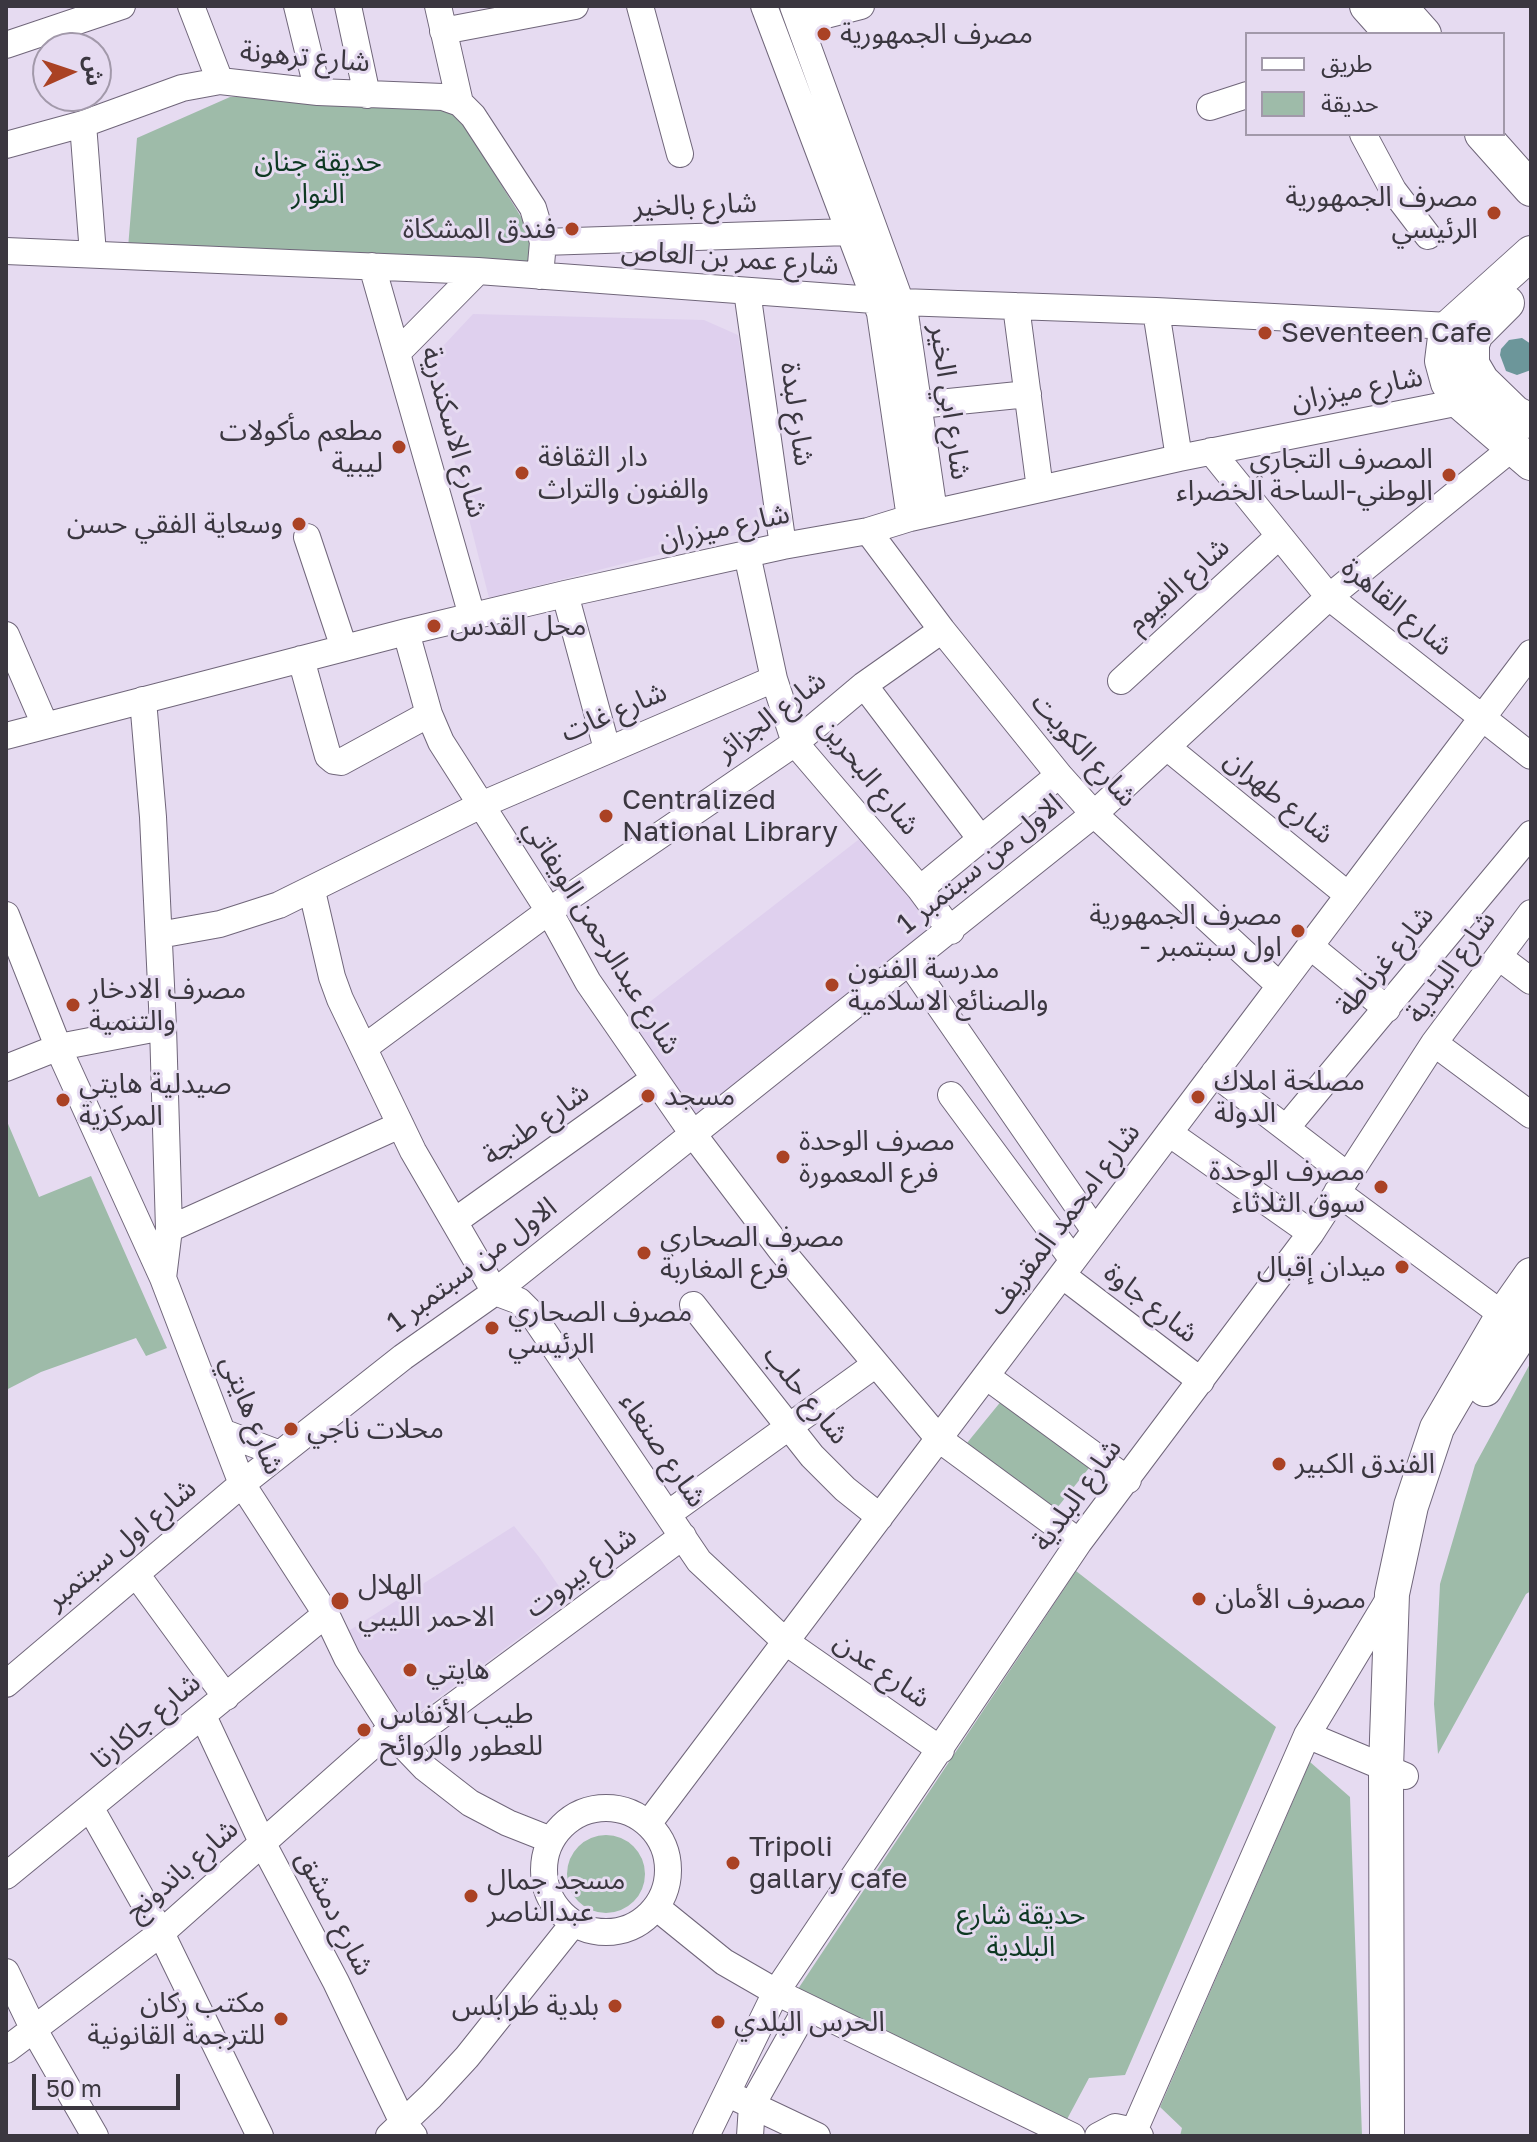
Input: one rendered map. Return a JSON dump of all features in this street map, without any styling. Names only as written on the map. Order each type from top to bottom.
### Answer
[{"type":"main road","points":[[1385,21],[1418,32]]},
{"type":"main road","points":[[1505,124],[1531,154]]},
{"type":"main road","points":[[1484,136],[1531,189]]},
{"type":"main road","points":[[1525,444],[1460,402],[1448,383],[1442,361],[1445,337],[1450,326],[1531,253]]},
{"type":"main road","points":[[1525,444],[1515,413],[1482,381],[1472,364],[1471,354],[1472,344],[1482,326],[1531,281]]},
{"type":"main road","points":[[1387,2136],[1396,1772],[1414,1596],[1431,1513],[1460,1433],[1488,1384],[1531,1275]]},
{"type":"main road","points":[[1407,2136],[1392,1594],[1411,1506],[1437,1428],[1517,1317]]},
{"type":"street","points":[[6,45],[122,6]]},
{"type":"street","points":[[191,6],[220,81]]},
{"type":"street","points":[[297,6],[318,92]]},
{"type":"street","points":[[348,6],[367,95]]},
{"type":"street","points":[[540,276],[543,242],[533,208],[473,116],[460,103],[440,18],[575,6]]},
{"type":"street","points":[[640,6],[680,154]]},
{"type":"street","points":[[861,6],[796,14],[844,184],[849,232],[888,301]]},
{"type":"street","points":[[766,13],[844,184],[888,301],[882,327],[922,515]]},
{"type":"street","name":"شارع ترهونة","points":[[6,145],[83,124],[182,88],[220,81],[318,92],[443,97],[460,103]]},
{"type":"street","points":[[1210,107],[1245,96]]},
{"type":"street","points":[[83,124],[93,254]]},
{"type":"street","points":[[1364,136],[1393,190],[1428,236]]},
{"type":"street","name":"شارع بالخير","points":[[543,242],[849,232]]},
{"type":"street","name":"شارع عمر بن العاص","points":[[6,251],[478,271],[888,301],[1450,326]]},
{"type":"street","name":"شارع الاسكندرية","points":[[372,266],[472,616]]},
{"type":"street","points":[[398,352],[478,271]]},
{"type":"street","name":"شارع لبدة","points":[[747,291],[783,546]]},
{"type":"street","name":"شارع ابي الخير","points":[[888,301],[908,325],[919,405],[922,515]]},
{"type":"street","points":[[1016,306],[1040,489]]},
{"type":"street","points":[[1156,311],[1179,458]]},
{"type":"street","points":[[919,405],[1028,394]]},
{"type":"street","name":"شارع ميزران","points":[[6,736],[565,594],[783,546],[868,531],[922,515],[1211,451],[1460,402]]},
{"type":"street","name":"الاول من سبتمبر 1","points":[[242,1484],[403,1357],[495,1292],[951,931],[1094,814],[1329,597],[1525,444]]},
{"type":"street","name":"شارع القاهرة","points":[[1211,451],[1329,597],[1531,756]]},
{"type":"street","name":"شارع الكويت","points":[[868,531],[942,630],[1094,814],[1280,986]]},
{"type":"street","points":[[307,537],[344,648]]},
{"type":"street","name":"شارع الفيوم","points":[[1121,681],[1278,537]]},
{"type":"street","name":"شارع البحرين","points":[[747,554],[774,679],[795,743],[920,889],[951,931]]},
{"type":"street","points":[[565,594],[607,749]]},
{"type":"street","name":"شارع الجزائر","points":[[365,1047],[549,911],[795,743],[864,685],[942,630]]},
{"type":"street","name":"شارع عبدالرحمن الويفاتي","points":[[406,632],[429,714],[441,742],[549,911],[588,982],[693,1134],[781,1250],[939,1439],[1079,1542]]},
{"type":"street","points":[[6,635],[45,725]]},
{"type":"street","name":"شارع امحمد المقريف","points":[[648,1824],[1531,653]]},
{"type":"street","points":[[301,659],[328,756],[334,761],[341,762],[429,714]]},
{"type":"street","name":"شارع غات","points":[[159,935],[250,915],[312,891],[481,805],[774,679]]},
{"type":"street","points":[[864,685],[980,838]]},
{"type":"street","name":"شارع هايتي","points":[[143,700],[153,817],[163,1027],[169,1229],[163,1278]]},
{"type":"street","name":"شارع طهران","points":[[1168,748],[1348,895]]},
{"type":"street","points":[[920,889],[1059,775]]},
{"type":"street","name":"شارع غرناطة","points":[[1287,1127],[1531,834]]},
{"type":"street","points":[[312,891],[332,977],[400,1125],[495,1292]]},
{"type":"street","name":"شارع البلدية","points":[[706,2136],[740,2100],[776,1992],[1079,1542],[1311,1233],[1434,1043],[1531,913]]},
{"type":"street","name":"شارع هايتي","points":[[6,915],[59,1047],[163,1278],[242,1484],[326,1614],[347,1658],[397,1736],[425,1768],[470,1803],[508,1823],[551,1840]]},
{"type":"street","points":[[1310,946],[1387,1009]]},
{"type":"street","points":[[1499,957],[1531,981]]},
{"type":"street","points":[[910,963],[1095,1231]]},
{"type":"street","points":[[6,1068],[59,1047],[163,1027]]},
{"type":"street","points":[[1434,1043],[1531,1115]]},
{"type":"street","points":[[1214,1073],[1287,1127],[1342,1184],[1517,1317]]},
{"type":"street","name":"شارع طنجة","points":[[455,1221],[654,1079]]},
{"type":"street","name":"شارع جاوة","points":[[951,1095],[1068,1268],[1201,1381]]},
{"type":"street","points":[[169,1229],[400,1125]]},
{"type":"street","points":[[1169,1133],[1311,1233]]},
{"type":"street","name":"شارع صنعاء","points":[[495,1292],[519,1301],[532,1314],[699,1561],[786,1642]]},
{"type":"street","name":"شارع حلب","points":[[693,1305],[812,1456],[845,1489],[880,1517]]},
{"type":"street","name":"شارع بيروت","points":[[668,1514],[876,1364]]},
{"type":"street","points":[[986,1376],[1128,1480]]},
{"type":"street","points":[[222,1432],[280,1454]]},
{"type":"street","name":"شارع اول سبتمبر","points":[[6,1684],[242,1484]]},
{"type":"street","name":"شارع بيروت","points":[[397,1736],[683,1536]]},
{"type":"street","points":[[136,1574],[226,1697]]},
{"type":"street","points":[[1098,2136],[1115,2127],[1137,2134],[1307,1735],[1392,1594]]},
{"type":"street","name":"شارع جاكارتا","points":[[6,1876],[326,1614]]},
{"type":"street","name":"شارع عدن","points":[[786,1642],[941,1750]]},
{"type":"street","name":"شارع دمشق","points":[[203,1716],[262,1842],[334,1980],[402,2132]]},
{"type":"street","points":[[1307,1735],[1396,1772]]},
{"type":"street","name":"شارع باندونج","points":[[6,2050],[161,1933],[262,1842],[397,1736]]},
{"type":"street","points":[[612,1808],[630,1813],[648,1824],[664,1847],[668,1862],[668,1878],[656,1907],[627,1930],[609,1933],[590,1931],[573,1924],[559,1911],[549,1895],[544,1877],[545,1858],[551,1840],[562,1826],[577,1815],[594,1809],[612,1808]]},
{"type":"street","points":[[91,1809],[161,1933],[260,2136]]},
{"type":"street","points":[[656,1907],[724,1962],[806,2009],[942,2071],[1072,2136]]},
{"type":"street","points":[[402,2132],[467,2057],[573,1924]]},
{"type":"street","points":[[6,1972],[33,2028],[95,2136]]},
{"type":"street","points":[[740,2100],[806,2009]]},
{"type":"street","points":[[740,2100],[750,2136]]},
{"type":"street","points":[[740,2100],[817,2136]]},
{"type":"shaded area","points":[[473,314],[704,320],[738,335],[771,526],[489,598],[429,361]]},
{"type":"shaded area","points":[[1522,338],[1531,344],[1531,370],[1517,375],[1506,371],[1500,355],[1509,340]]},
{"type":"shaded area","points":[[871,830],[947,930],[693,1132],[620,1025]]},
{"type":"shaded area","points":[[514,1526],[569,1601],[397,1728],[339,1637]]},
{"type":"green space","name":"حديقة جنان النوار","points":[[293,95],[453,106],[537,243],[529,265],[128,248],[137,138],[230,97]]},
{"type":"green space","points":[[6,1119],[39,1197],[91,1176],[167,1348],[146,1356],[136,1338],[41,1372],[6,1390]]},
{"type":"green space","points":[[1531,1362],[1531,1591],[1526,1594],[1438,1754],[1434,1704],[1440,1584],[1475,1465]]},
{"type":"green space","points":[[1007,1394],[1093,1463],[1053,1513],[967,1443]]},
{"type":"green space","name":"حديقة شارع البلدية","points":[[1076,1571],[1276,1727],[1125,2075],[1089,2078],[1065,2123],[796,1992]]},
{"type":"green space","points":[[1310,1762],[1350,1797],[1362,2136],[1180,2136],[1182,2128],[1160,2107]]},
{"type":"green space","points":[[606,1835],[621,1838],[633,1847],[642,1859],[645,1874],[642,1889],[633,1901],[621,1910],[606,1913],[591,1910],[579,1901],[570,1889],[567,1874],[570,1859],[579,1847],[591,1838]]},
{"type":"place","name":"مصرف الجمهورية","points":[[824,34]]},
{"type":"place","name":"مصرف الجمهورية الرئيسي","points":[[1494,213]]},
{"type":"place","name":"فندق المشكاة","points":[[572,229]]},
{"type":"place","name":"Seventeen Cafe","points":[[1265,333]]},
{"type":"place","name":"مطعم مأكولات ليبية","points":[[399,447]]},
{"type":"place","name":"دار الثقافة والفنون والتراث","points":[[522,473]]},
{"type":"place","name":"المصرف التجاري الوطني-الساحة الخضراء","points":[[1449,475]]},
{"type":"place","name":"وسعاية الفقي حسن","points":[[299,524]]},
{"type":"place","name":"محل القدس","points":[[434,626]]},
{"type":"place","name":"Centralized National Library","points":[[606,816]]},
{"type":"place","name":"مصرف الجمهورية - اول سبتمبر","points":[[1298,931]]},
{"type":"place","name":"مدرسة الفنون والصنائع الاسلامية","points":[[832,985]]},
{"type":"place","name":"مصرف الادخار والتنمية","points":[[73,1005]]},
{"type":"place","name":"مسجد","points":[[648,1096]]},
{"type":"place","name":"مصلحة املاك الدولة","points":[[1198,1097]]},
{"type":"place","name":"صيدلية هايتي المركزية","points":[[63,1100]]},
{"type":"place","name":"مصرف الوحدة فرع المعمورة","points":[[783,1157]]},
{"type":"place","name":"مصرف الوحدة سوق الثلاثاء","points":[[1381,1187]]},
{"type":"place","name":"مصرف الصحاري فرع المغاربة","points":[[644,1253]]},
{"type":"place","name":"ميدان إقبال","points":[[1402,1267]]},
{"type":"place","name":"مصرف الصحاري الرئيسي","points":[[492,1328]]},
{"type":"place","name":"محلات ناجي","points":[[291,1429]]},
{"type":"place","name":"الفندق الكبير","points":[[1279,1464]]},
{"type":"place","name":"مصرف الأمان","points":[[1199,1599]]},
{"type":"place","name":"الهلال الاحمر الليبي","points":[[340,1601]]},
{"type":"place","name":"هايتي","points":[[410,1670]]},
{"type":"place","name":"طيب الأنفاس للعطور والروائح","points":[[364,1730]]},
{"type":"place","name":"Tripoli gallary cafe","points":[[733,1863]]},
{"type":"place","name":"مسجد جمال عبدالناصر","points":[[471,1896]]},
{"type":"place","name":"بلدية طرابلس","points":[[615,2006]]},
{"type":"place","name":"مكتب ركان للترجمة القانونية","points":[[281,2019]]},
{"type":"place","name":"الحرس البلدي","points":[[718,2022]]}]
